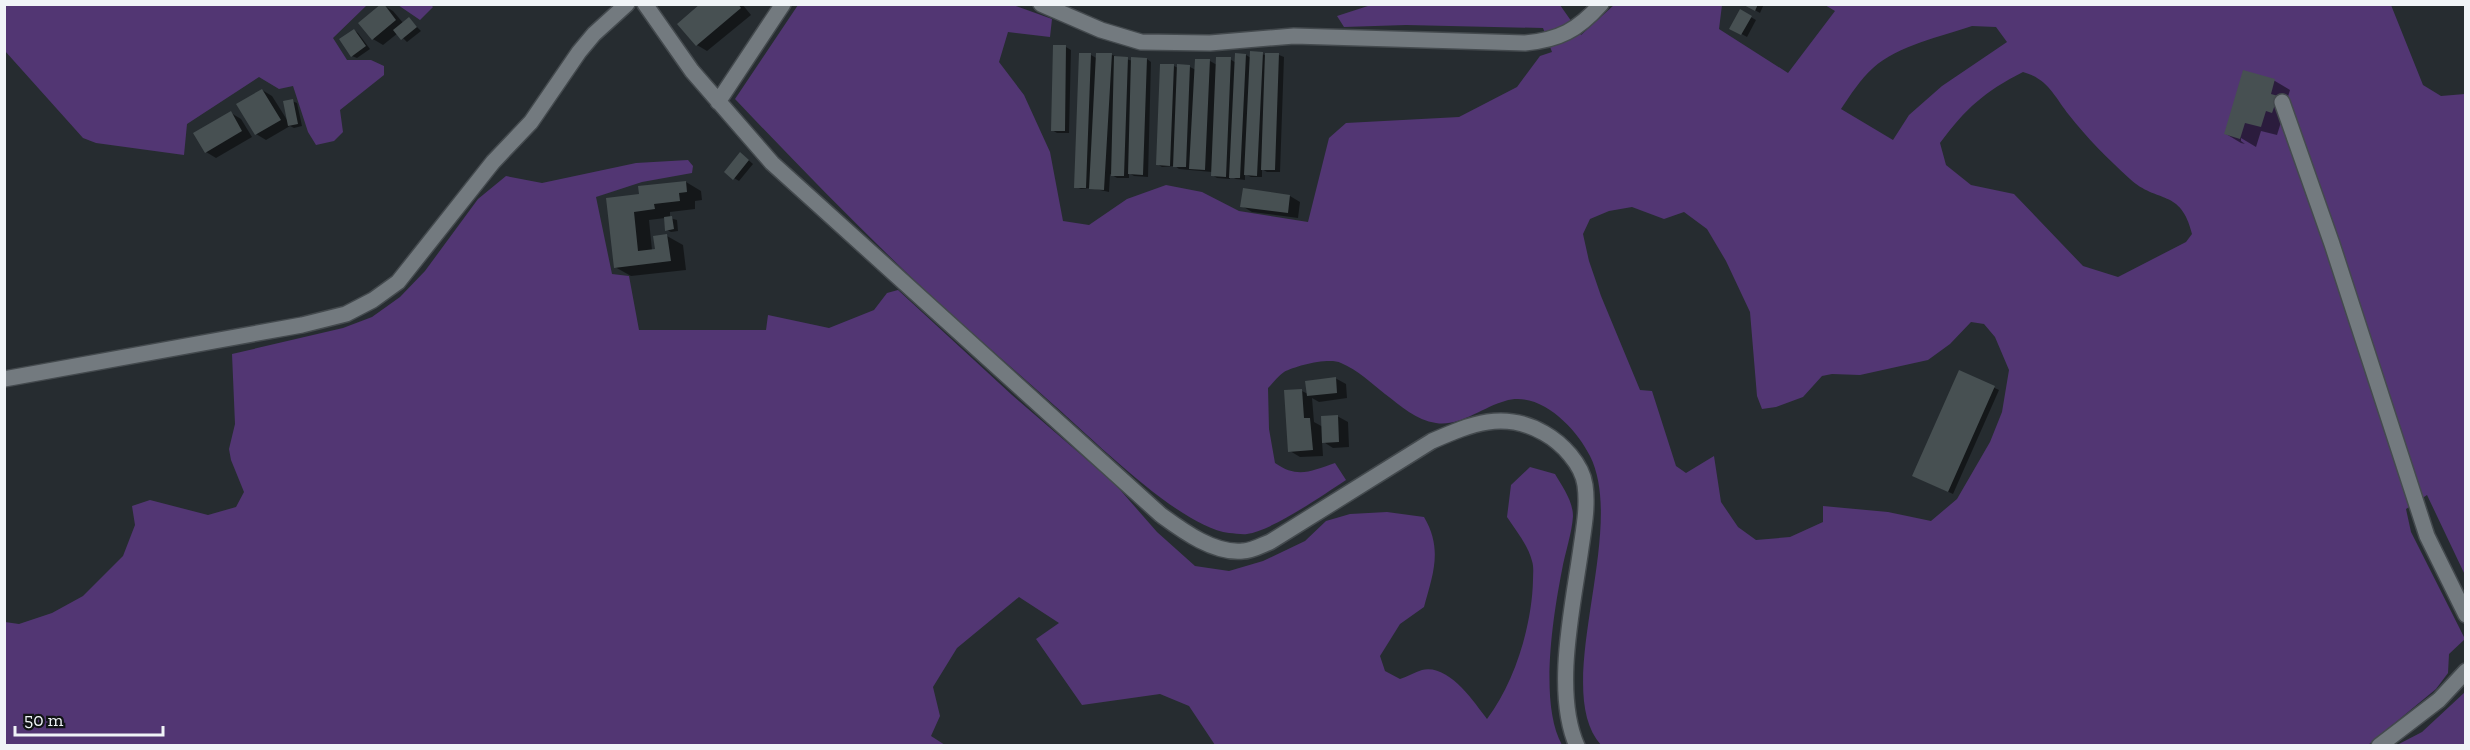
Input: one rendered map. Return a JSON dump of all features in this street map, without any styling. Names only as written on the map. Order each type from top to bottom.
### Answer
[{"type":"street","points":[[4,379],[302,325],[346,314],[373,300],[398,282],[493,162],[531,122],[579,52],[594,34],[627,4]]},
{"type":"street","points":[[645,4],[670,42],[718,102],[772,163],[1161,514],[1180,529],[1203,541],[1223,549],[1244,552],[1270,542],[1432,441],[1461,428],[1489,420],[1512,421],[1540,430],[1557,440],[1574,460],[1585,483],[1586,511],[1568,649],[1566,707],[1571,732],[1577,746]]},
{"type":"street","points":[[718,102],[783,4]]},
{"type":"street","points":[[1041,4],[1101,30],[1141,42],[1210,43],[1294,36],[1525,43],[1548,41],[1566,35],[1601,4]]},
{"type":"street","points":[[2282,102],[2332,244],[2427,536],[2466,615]]},
{"type":"street","points":[[2379,746],[2439,700],[2466,671]]},
{"type":"shaded area","points":[[4,5],[367,5],[333,38],[347,60],[371,60],[384,66],[384,75],[340,110],[343,132],[334,141],[316,145],[308,132],[293,86],[279,89],[259,77],[187,124],[184,155],[96,143],[83,138],[5,51]]},
{"type":"shaded area","points":[[398,5],[431,5],[433,7],[420,20]]},
{"type":"shaded area","points":[[798,5],[1013,5],[1052,19],[1050,37],[1008,32],[999,62],[1024,95],[1050,152],[1063,221],[1089,225],[1127,199],[1166,185],[1202,192],[1239,211],[1308,222],[1329,138],[1346,123],[1459,117],[1517,87],[1540,56],[1552,52],[1543,28],[1406,25],[1344,27],[1337,16],[1371,5],[1560,5],[1581,35],[1614,5],[1722,5],[1719,29],[1788,73],[1835,11],[1825,5],[2391,5],[2423,85],[2441,96],[2465,94],[2465,575],[2427,495],[2406,509],[2411,532],[2465,639],[2449,654],[2448,673],[2436,689],[2368,745],[1601,745],[1587,719],[1583,686],[1585,649],[1601,525],[1599,488],[1590,456],[1584,445],[1566,423],[1555,414],[1544,406],[1518,399],[1505,401],[1453,422],[1436,423],[1409,412],[1359,373],[1336,361],[1296,367],[1282,374],[1268,388],[1269,429],[1275,463],[1291,471],[1305,472],[1335,463],[1346,480],[1298,511],[1258,531],[1241,534],[1209,527],[1187,515],[1138,480],[946,309],[843,211],[735,99]],"holes":[[[1972,26],[1996,27],[2007,42],[1942,86],[1909,115],[1893,140],[1841,109],[1864,77],[1883,60],[1920,42]],[[2023,72],[2039,79],[2050,89],[2090,140],[2130,179],[2140,187],[2175,203],[2187,219],[2192,234],[2186,242],[2118,277],[2083,266],[2014,194],[1971,185],[1946,165],[1940,143],[1958,120],[1977,102]],[[1632,207],[1664,219],[1684,212],[1707,229],[1726,261],[1750,312],[1757,396],[1762,409],[1776,407],[1803,397],[1822,376],[1860,375],[1928,360],[1950,344],[1971,322],[1984,324],[1995,337],[2009,370],[2002,412],[1990,442],[1957,499],[1931,521],[1888,512],[1823,506],[1823,522],[1790,537],[1756,540],[1738,527],[1721,502],[1714,456],[1686,473],[1676,466],[1652,391],[1640,390],[1601,296],[1583,234],[1590,219],[1609,211]]]},
{"type":"shaded area","points":[[688,160],[693,166],[692,173],[642,182],[596,197],[612,274],[629,276],[639,330],[766,330],[768,315],[829,328],[874,310],[887,293],[898,290],[1012,395],[1115,484],[1157,532],[1195,566],[1229,571],[1263,561],[1305,541],[1326,521],[1350,514],[1387,512],[1424,517],[1430,529],[1435,551],[1433,572],[1424,607],[1400,624],[1380,656],[1385,671],[1400,679],[1422,670],[1432,670],[1451,678],[1487,719],[1514,671],[1525,634],[1532,597],[1532,561],[1525,544],[1507,517],[1511,485],[1530,467],[1555,474],[1573,510],[1558,589],[1550,659],[1551,707],[1555,728],[1562,745],[1215,745],[1189,706],[1160,694],[1082,705],[1036,639],[1059,623],[1019,597],[957,648],[933,687],[940,716],[931,736],[945,745],[5,745],[5,622],[19,624],[52,613],[83,596],[123,556],[135,525],[132,506],[150,500],[208,515],[236,507],[244,492],[229,449],[235,424],[232,354],[343,328],[372,317],[400,297],[425,271],[478,199],[506,176],[542,183],[636,163]]},
{"type":"shaded area","points":[[2465,692],[2465,745],[2397,745],[2422,732]]},
{"type":"building","points":[[384,4],[396,20],[372,40],[358,23]]},
{"type":"building","points":[[700,4],[738,4],[741,8],[696,46],[677,24]]},
{"type":"building","points":[[1742,4],[1758,4],[1755,11]]},
{"type":"building","points":[[1740,9],[1752,16],[1741,35],[1729,29]]},
{"type":"building","points":[[409,17],[417,27],[401,40],[393,30]]},
{"type":"building","points":[[354,29],[366,46],[351,57],[339,39]]},
{"type":"building","points":[[1053,45],[1066,45],[1065,131],[1051,131]]},
{"type":"building","points":[[1250,51],[1263,52],[1257,176],[1244,175]]},
{"type":"building","points":[[1079,53],[1091,53],[1086,188],[1074,188]]},
{"type":"building","points":[[1096,53],[1112,53],[1104,190],[1089,189]]},
{"type":"building","points":[[1235,53],[1246,54],[1240,178],[1229,178]]},
{"type":"building","points":[[1265,53],[1279,53],[1275,170],[1261,170]]},
{"type":"building","points":[[1114,56],[1128,57],[1124,176],[1111,176]]},
{"type":"building","points":[[1131,57],[1147,58],[1143,175],[1128,174]]},
{"type":"building","points":[[1216,57],[1231,57],[1226,177],[1211,176]]},
{"type":"building","points":[[1195,59],[1210,59],[1205,170],[1189,169]]},
{"type":"building","points":[[1160,64],[1174,64],[1170,166],[1156,165]]},
{"type":"building","points":[[1177,64],[1190,65],[1186,167],[1173,167]]},
{"type":"building","points":[[2243,70],[2275,79],[2271,94],[2278,96],[2272,113],[2266,111],[2261,127],[2245,123],[2240,139],[2224,134]]},
{"type":"building","points":[[262,89],[281,120],[255,135],[236,104]]},
{"type":"building","points":[[293,99],[298,124],[288,126],[283,101]]},
{"type":"building","points":[[231,111],[242,131],[205,153],[193,133]]},
{"type":"building","points":[[740,152],[749,160],[733,180],[724,172]]},
{"type":"building","points":[[686,181],[687,192],[679,193],[680,201],[654,204],[655,209],[634,212],[638,251],[655,249],[653,236],[667,234],[671,261],[614,268],[606,198],[639,194],[638,186]]},
{"type":"building","points":[[1243,188],[1290,195],[1288,213],[1240,207]]},
{"type":"building","points":[[672,216],[674,229],[665,231],[664,217]]},
{"type":"building","points":[[1959,370],[1995,386],[1948,492],[1912,476]]},
{"type":"building","points":[[1336,377],[1337,393],[1307,396],[1305,381]]},
{"type":"building","points":[[1302,389],[1304,418],[1310,418],[1313,450],[1288,452],[1284,390]]},
{"type":"building","points":[[1338,415],[1339,442],[1322,443],[1321,416]]}]
